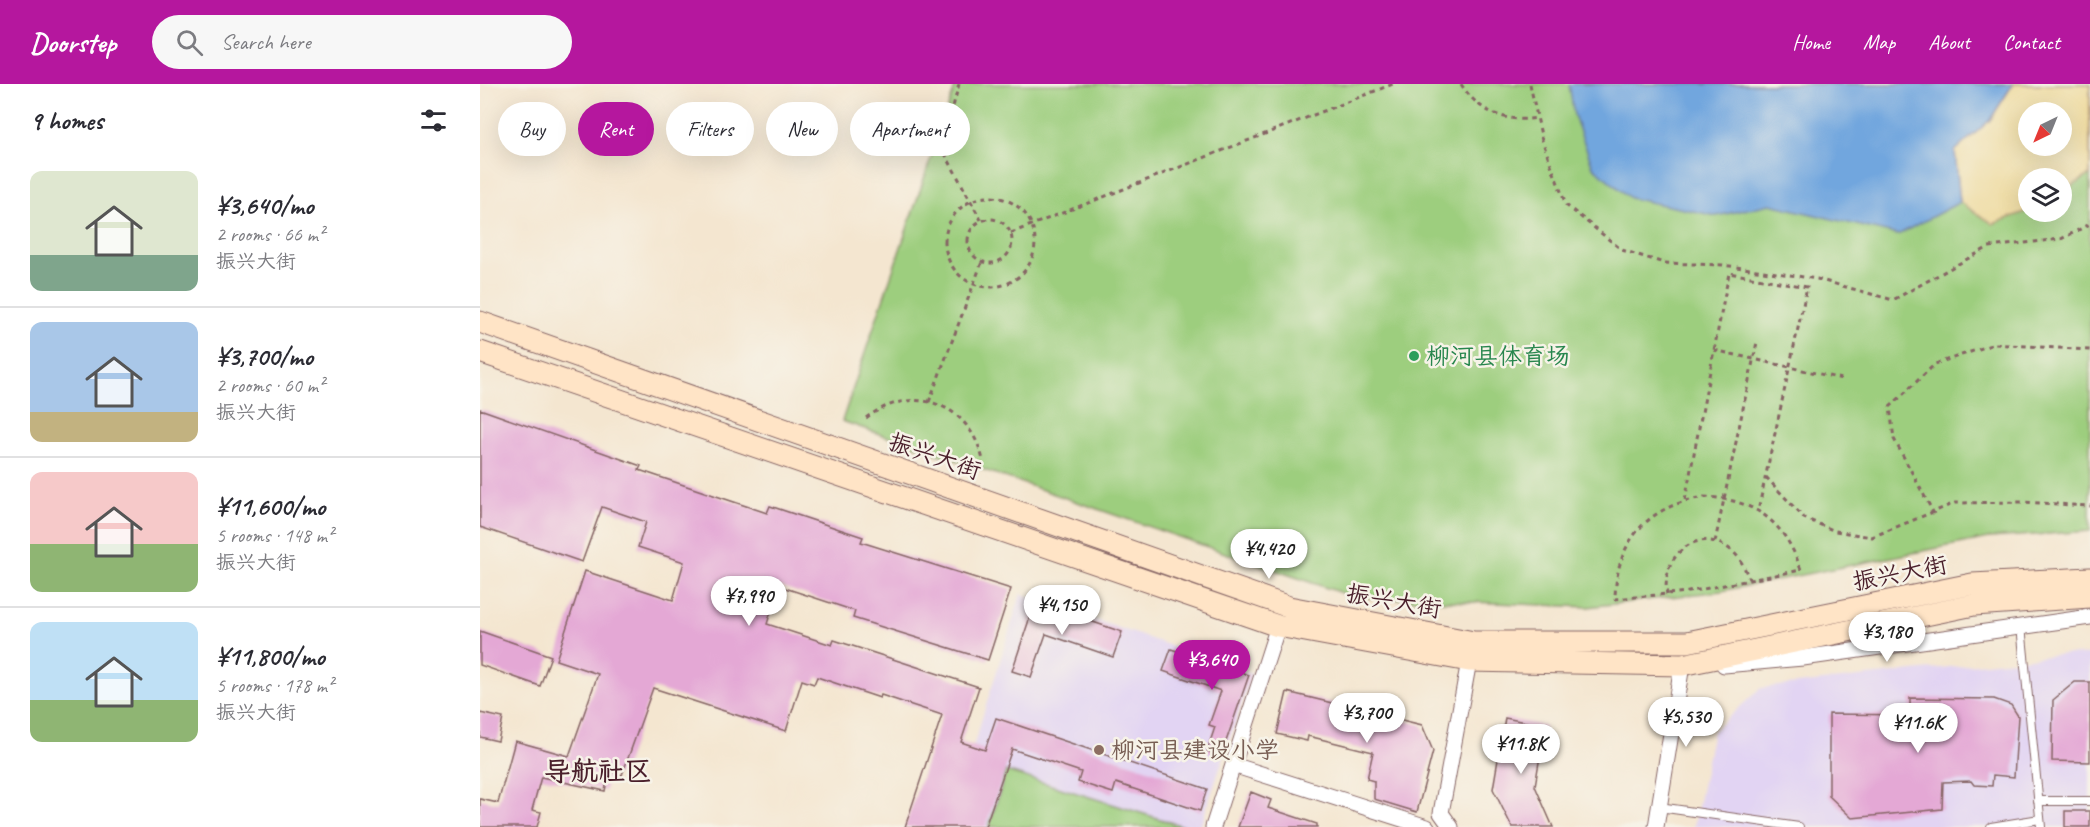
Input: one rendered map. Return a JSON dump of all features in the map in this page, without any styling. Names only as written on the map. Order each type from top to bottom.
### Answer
[{"type":"street","name":"振兴大街","points":[[480,322],[1289,607],[1474,642],[1687,642],[1972,584],[2090,578]]},
{"type":"street","name":"振兴大街","points":[[480,352],[1278,626],[1469,661],[1682,664],[1974,605],[2090,597]]},
{"type":"street","points":[[1656,827],[1682,664],[1710,666],[1803,658],[2090,617]]},
{"type":"street","points":[[1213,827],[1278,626]]},
{"type":"street","points":[[1451,827],[1441,813],[1469,661]]},
{"type":"street","points":[[1233,765],[1427,827]]},
{"type":"lane","points":[[1991,827],[2040,823],[2021,626]]},
{"type":"lane","points":[[2038,801],[2090,801]]},
{"type":"lane","points":[[1659,807],[1799,827]]},
{"type":"path","points":[[959,84],[942,148],[981,220]]},
{"type":"path","points":[[1011,233],[1392,84]]},
{"type":"path","points":[[1461,84],[1476,103],[1495,114],[1516,119],[1537,118]]},
{"type":"path","points":[[1530,84],[1542,140],[1566,205],[1622,250],[1664,263],[1723,265],[1817,279],[1893,300],[1989,247],[2061,239],[2090,224]]},
{"type":"path","points":[[991,197],[1010,202],[1026,215],[1031,224],[1035,245],[1025,270],[1014,280],[1002,285],[974,284],[955,270],[945,248],[946,232],[953,217],[971,201],[991,197]]},
{"type":"path","points":[[981,220],[999,220],[1011,233],[1011,250],[999,261],[982,262],[969,250],[967,242],[973,225],[981,220]]},
{"type":"path","points":[[929,402],[982,262]]},
{"type":"path","points":[[1685,500],[1729,273],[1807,287],[1758,511]]},
{"type":"path","points":[[1715,542],[1757,342]]},
{"type":"path","points":[[1934,514],[1894,439],[1890,407],[1935,364],[1994,344],[2090,350]]},
{"type":"path","points":[[1714,350],[1842,379]]},
{"type":"path","points":[[866,418],[896,402],[929,402],[955,413],[965,422],[979,446],[983,459]]},
{"type":"path","points":[[1765,477],[1804,518],[1835,531],[1872,537],[1934,514],[1955,503],[2022,502],[2090,506]]},
{"type":"path","points":[[1723,498],[1758,511],[1786,536],[1801,570],[1667,595],[1615,599],[1615,580],[1619,562],[1638,529],[1652,516],[1685,500],[1723,498]]},
{"type":"path","points":[[1667,595],[1666,574],[1676,555],[1694,543],[1715,542],[1734,552],[1749,580]]},
{"type":"shaded area","name":"柳河县建设小学","points":[[1021,594],[1252,674],[1200,827],[948,827]]},
{"type":"shaded area","points":[[2067,654],[2090,655],[2090,827],[1694,827],[1713,731],[1761,688]]},
{"type":"green space","points":[[956,84],[2090,84],[2090,531],[1989,538],[1721,591],[1588,607],[1353,597],[842,421],[932,156],[970,156],[970,102],[950,102]]},
{"type":"green space","points":[[1006,771],[1186,827],[989,827]]},
{"type":"sand","points":[[2013,84],[2090,84],[2090,175],[2072,186],[2072,168],[2018,168],[2018,215],[1993,224],[1960,202],[1955,151],[1990,120]]},
{"type":"water","points":[[1569,84],[2013,84],[1990,120],[1955,151],[1960,202],[1898,235],[1770,204],[1717,216],[1630,198],[1593,167],[1574,115]]},
{"type":"building","points":[[480,409],[641,466],[639,470],[767,513],[770,506],[863,537],[861,542],[1011,589],[988,660],[853,618],[855,611],[779,586],[767,624],[832,645],[834,640],[979,687],[961,742],[985,750],[996,718],[1207,789],[1200,811],[1116,783],[1113,793],[1078,782],[1081,772],[1012,749],[985,827],[905,827],[942,715],[817,677],[814,684],[802,680],[786,731],[653,688],[622,775],[609,771],[605,791],[541,777],[532,810],[541,812],[537,827],[480,827],[480,799],[498,803],[515,741],[569,756],[598,674],[556,660],[585,571],[673,600],[684,562],[638,547],[646,522],[602,507],[582,562],[480,527]]},
{"type":"building","points":[[1035,602],[1122,632],[1113,657],[1046,634],[1031,677],[1012,671]]},
{"type":"building","points":[[480,631],[551,656],[540,686],[480,665]]},
{"type":"building","points":[[1171,649],[1249,675],[1221,756],[1207,751],[1215,727],[1209,725],[1221,691],[1163,671]]},
{"type":"building","points":[[2075,682],[2090,682],[2090,762],[2052,761],[2053,700]]},
{"type":"building","points":[[1287,692],[1422,725],[1433,751],[1417,812],[1374,799],[1374,781],[1367,779],[1373,752],[1308,736],[1307,741],[1277,734]]},
{"type":"building","points":[[1910,698],[1994,699],[2011,705],[2018,716],[2014,777],[1993,775],[1992,786],[1974,785],[1971,781],[1943,782],[1942,809],[1852,818],[1829,796],[1829,714],[1910,715]]},
{"type":"building","points":[[480,713],[503,718],[498,741],[480,737]]},
{"type":"building","points":[[1505,718],[1545,726],[1535,786],[1553,827],[1512,827],[1493,789]]},
{"type":"building","points":[[1251,792],[1271,800],[1268,808],[1317,824],[1317,827],[1238,827]]},
{"type":"building","points":[[2065,811],[2090,811],[2090,827],[2065,827]]},
{"type":"place","name":"柳河县体育场","points":[[1414,356]]},
{"type":"place","name":"柳河县建设小学","points":[[1099,750]]},
{"type":"district","name":"导航社区","points":[[598,771]]}]
